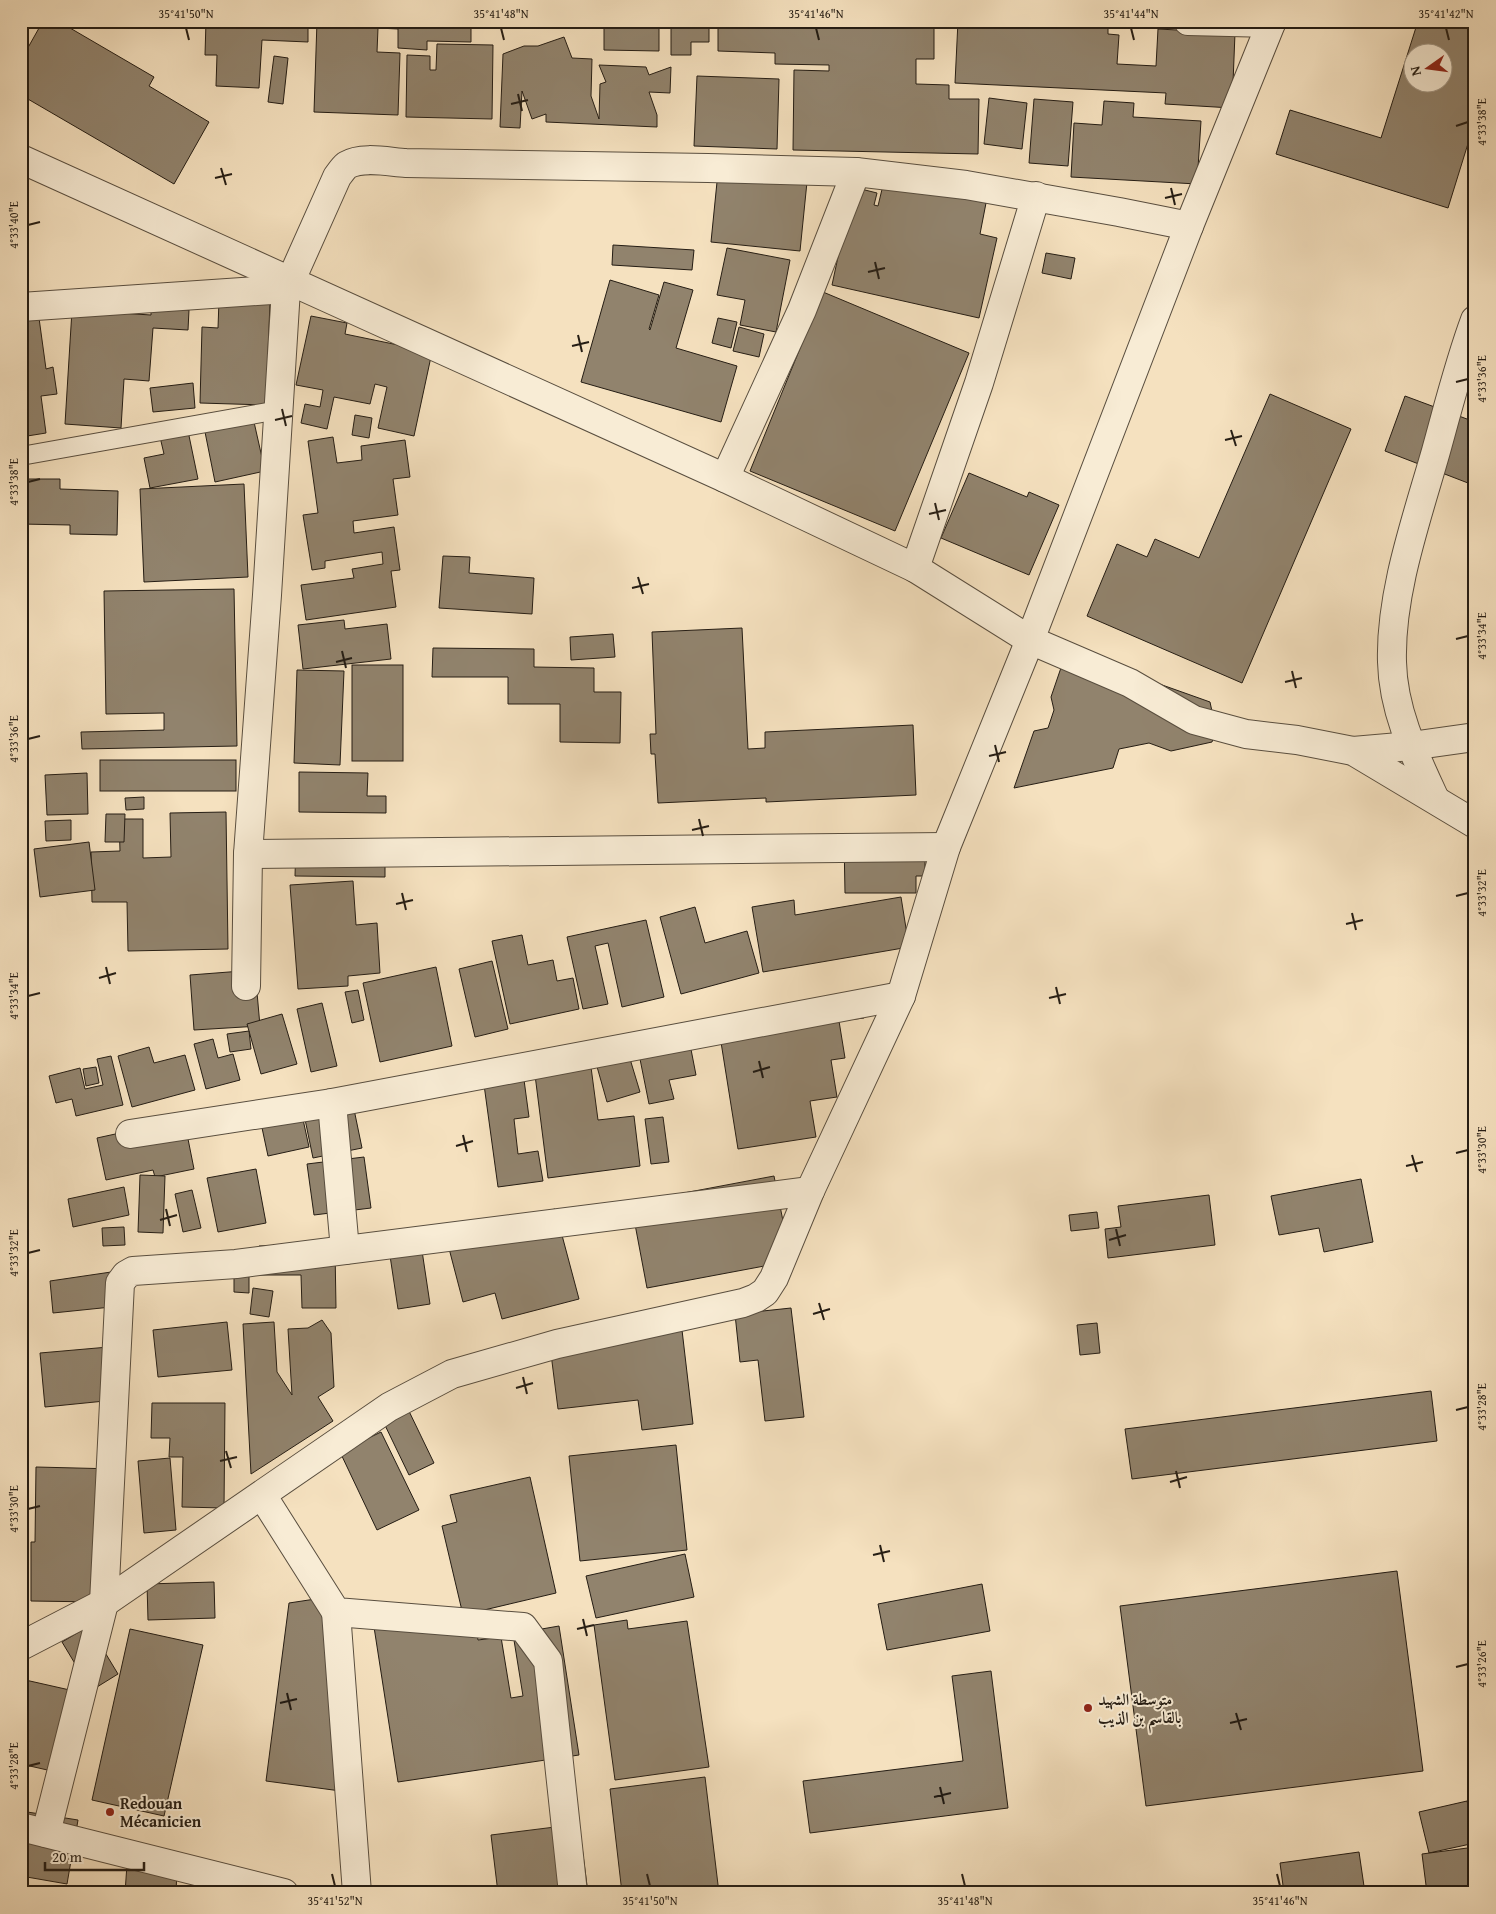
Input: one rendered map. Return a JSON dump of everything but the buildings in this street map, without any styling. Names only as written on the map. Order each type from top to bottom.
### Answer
[{"type":"street","points":[[21,1646],[104,1603],[389,1407],[452,1374],[557,1344],[743,1303],[765,1292],[774,1278],[810,1191],[901,996],[946,847],[1030,640],[1189,226],[1272,22],[1188,21]]},
{"type":"street","points":[[21,160],[288,284],[725,478],[915,568],[1030,640],[1130,683],[1194,720],[1246,734],[1297,740],[1353,751],[1410,746],[1475,737]]},
{"type":"street","points":[[246,986],[248,854],[288,284],[337,177],[346,166],[355,162],[856,172],[966,185],[1036,196],[1189,226]]},
{"type":"street","points":[[725,478],[802,310],[856,172]]},
{"type":"street","points":[[915,568],[979,383],[1036,196]]},
{"type":"street","points":[[21,307],[288,284]]},
{"type":"street","points":[[1435,799],[1410,746],[1398,704],[1392,663],[1397,592],[1425,487],[1475,320]]},
{"type":"street","points":[[1353,751],[1475,824]]},
{"type":"street","points":[[248,854],[946,847]]},
{"type":"street","points":[[130,1134],[332,1103],[901,996]]},
{"type":"street","points":[[332,1103],[345,1250]]},
{"type":"street","points":[[284,1893],[34,1830],[104,1603],[120,1283],[133,1271],[236,1264],[810,1191]]},
{"type":"street","points":[[262,1495],[336,1612],[357,1893]]},
{"type":"street","points":[[336,1612],[523,1628],[548,1661],[573,1893]]},
{"type":"lane","points":[[21,456],[278,410]]},
{"type":"place","name":"متوسطة الشهيد بالقاسم بن الذيب","points":[[1088,1708]]},
{"type":"place","name":"Redouan Mécanicien","points":[[110,1812]]}]
